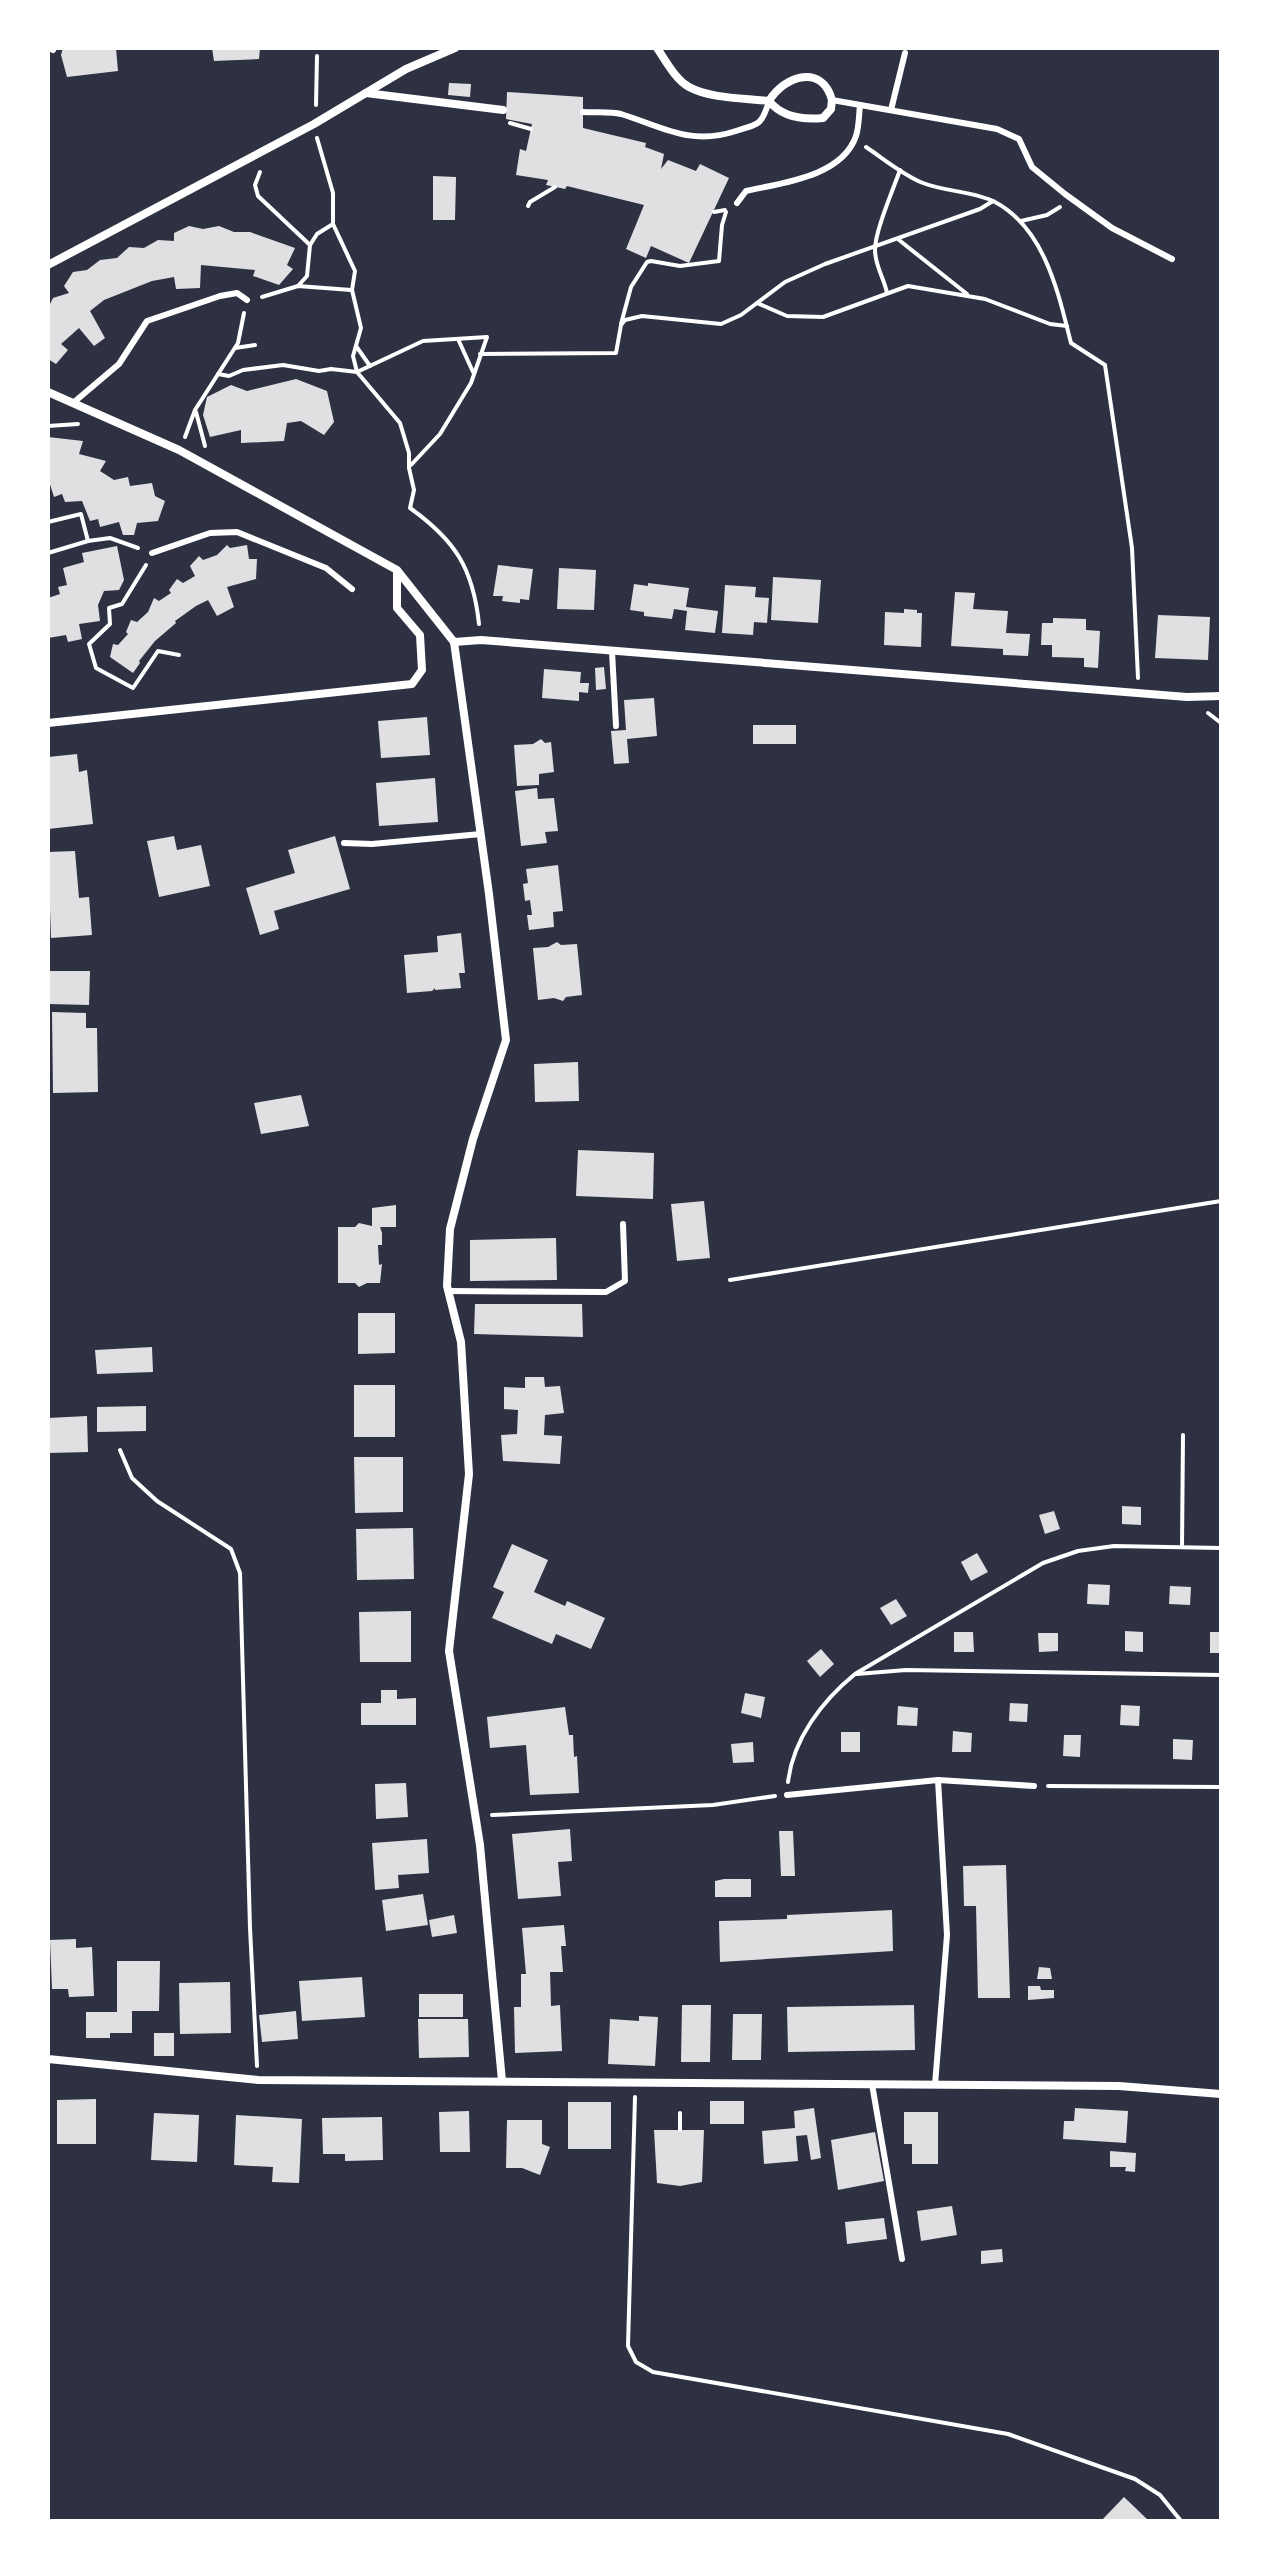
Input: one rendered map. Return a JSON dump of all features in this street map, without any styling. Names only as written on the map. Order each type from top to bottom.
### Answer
[{"type":"street","points":[[48,265],[314,124],[406,69],[455,48]]},
{"type":"street","points":[[657,48],[673,72],[689,87],[715,94],[769,101],[784,113],[815,119],[828,114],[832,100],[823,83],[798,77],[780,85],[769,101]]},
{"type":"street","points":[[366,93],[503,110]]},
{"type":"street","points":[[48,392],[179,450],[397,570],[454,642],[506,1040],[473,1139],[450,1229],[449,1291],[461,1342],[469,1474],[449,1651],[475,1816],[502,2081]]},
{"type":"street","points":[[48,723],[412,684],[422,670],[420,635],[397,608],[397,570]]},
{"type":"street","points":[[454,642],[481,640],[1187,697],[1221,696]]},
{"type":"street","points":[[48,2059],[258,2080],[1119,2086],[1221,2094]]},
{"type":"lane","points":[[891,110],[905,53]]},
{"type":"lane","points":[[832,100],[997,129],[1019,139],[1032,167],[1071,199],[1112,228],[1172,259]]},
{"type":"lane","points":[[583,112],[618,113],[662,130],[715,138],[756,126],[764,118],[769,101]]},
{"type":"lane","points":[[737,203],[746,191],[822,172],[845,153],[856,137],[860,105]]},
{"type":"lane","points":[[73,403],[119,364],[147,321],[220,296],[237,293],[247,300]]},
{"type":"lane","points":[[152,553],[210,533],[237,532],[326,568],[352,589]]},
{"type":"lane","points":[[612,651],[616,726]]},
{"type":"lane","points":[[344,843],[372,844],[481,834]]},
{"type":"lane","points":[[449,1291],[606,1292],[625,1281],[623,1224]]},
{"type":"lane","points":[[935,2085],[947,1935],[938,1780]]},
{"type":"lane","points":[[787,1795],[938,1780],[1034,1786]]},
{"type":"lane","points":[[872,2084],[902,2259]]},
{"type":"path","points":[[317,56],[314,124],[333,193],[333,224],[355,271],[352,290],[361,328],[353,356],[357,372],[400,423],[409,453],[414,490],[410,508],[436,527],[456,548],[477,602],[481,640]]},
{"type":"path","points":[[502,121],[531,129]]},
{"type":"path","points":[[865,146],[922,183],[993,201],[1021,221],[1045,258],[1071,343],[1105,365],[1132,548],[1139,692]]},
{"type":"path","points":[[887,293],[885,281],[878,270],[874,247],[900,169]]},
{"type":"path","points":[[258,175],[255,188],[260,199],[310,245]]},
{"type":"path","points":[[528,206],[555,187]]},
{"type":"path","points":[[1021,221],[1047,215],[1071,199]]},
{"type":"path","points":[[621,325],[625,320],[642,316],[721,324],[741,315],[785,282],[825,264],[980,209],[993,201]]},
{"type":"path","points":[[480,354],[616,353],[631,287],[647,262],[680,266],[719,261],[725,215]]},
{"type":"path","points":[[298,286],[307,276],[310,245],[317,234],[333,224]]},
{"type":"path","points":[[897,240],[969,296]]},
{"type":"path","points":[[247,300],[298,286],[352,290]]},
{"type":"path","points":[[757,303],[787,316],[823,317],[908,286],[985,299],[1050,324],[1067,326]]},
{"type":"path","points":[[179,450],[195,410],[235,348],[243,317]]},
{"type":"path","points":[[218,374],[229,376],[243,370],[283,365],[319,371],[357,372],[423,341],[487,337],[474,374],[440,434],[413,460],[409,468]]},
{"type":"path","points":[[458,338],[474,374]]},
{"type":"path","points":[[235,348],[255,345]]},
{"type":"path","points":[[356,346],[370,366]]},
{"type":"path","points":[[195,410],[210,466]]},
{"type":"path","points":[[48,426],[81,424]]},
{"type":"path","points":[[48,522],[81,514],[88,541]]},
{"type":"path","points":[[48,553],[110,538],[152,553],[122,604],[109,608],[110,624],[89,644],[96,668],[133,688],[158,651],[179,655]]},
{"type":"path","points":[[730,1280],[1221,1201]]},
{"type":"path","points":[[1182,1547],[1183,1435]]},
{"type":"path","points":[[120,1450],[132,1478],[157,1501],[231,1549],[240,1573],[250,1928],[258,2080]]},
{"type":"path","points":[[475,1816],[713,1805],[787,1795],[789,1770],[807,1729],[836,1690],[855,1674],[1043,1563],[1078,1551],[1114,1546],[1221,1548]]},
{"type":"path","points":[[855,1674],[906,1670],[1221,1675]]},
{"type":"path","points":[[1034,1786],[1221,1787]]},
{"type":"path","points":[[635,2083],[628,2346],[636,2362],[653,2372],[1008,2434],[1135,2479],[1160,2495],[1181,2521]]},
{"type":"path","points":[[680,2113],[680,2130]]},
{"type":"building","points":[[63,48],[116,48],[118,71],[67,77],[61,55]]},
{"type":"building","points":[[212,48],[260,48],[259,59],[214,61]]},
{"type":"building","points":[[449,83],[471,84],[470,97],[448,95]]},
{"type":"building","points":[[507,92],[583,97],[583,128],[646,143],[645,147],[664,154],[661,169],[668,160],[696,171],[700,164],[729,178],[689,263],[651,246],[646,258],[626,249],[644,205],[567,186],[565,189],[546,185],[548,180],[516,175],[520,149],[526,151],[532,124],[506,119]]},
{"type":"building","points":[[433,176],[456,177],[455,220],[433,220]]},
{"type":"building","points":[[189,226],[203,229],[219,226],[234,232],[250,232],[295,248],[287,265],[293,269],[279,285],[253,276],[255,270],[201,265],[200,288],[176,289],[174,277],[152,281],[104,300],[90,311],[105,338],[94,346],[79,328],[61,344],[68,350],[56,364],[48,359],[48,308],[53,298],[69,293],[64,286],[73,272],[87,270],[100,260],[117,258],[129,247],[144,248],[158,240],[174,241],[174,233]]},
{"type":"building","points":[[296,379],[327,391],[334,422],[324,435],[301,421],[287,423],[284,441],[241,443],[241,430],[210,437],[203,415],[207,397],[231,385],[247,391]]},
{"type":"building","points":[[48,437],[83,441],[79,454],[106,461],[100,471],[114,480],[128,477],[130,486],[152,483],[155,496],[165,501],[158,521],[137,523],[134,535],[123,535],[119,522],[100,527],[98,519],[90,521],[82,501],[65,502],[62,494],[54,497],[48,478]]},
{"type":"building","points":[[227,545],[230,548],[247,545],[249,559],[257,559],[256,579],[227,587],[234,607],[217,616],[208,600],[196,606],[155,641],[133,673],[110,657],[113,644],[118,645],[128,634],[131,620],[137,622],[148,612],[154,598],[159,601],[171,593],[169,590],[177,579],[183,583],[195,576],[190,566],[199,556],[203,560],[217,555]]},
{"type":"building","points":[[117,546],[124,580],[119,590],[104,591],[98,605],[100,621],[79,624],[82,639],[68,642],[66,635],[48,638],[48,598],[60,594],[58,587],[67,585],[63,568],[84,562],[82,553]]},
{"type":"building","points":[[498,565],[533,569],[529,600],[520,599],[520,603],[502,601],[503,596],[493,596]]},
{"type":"building","points":[[559,568],[596,570],[594,610],[557,609]]},
{"type":"building","points":[[773,577],[821,580],[818,623],[771,620]]},
{"type":"building","points":[[648,583],[689,588],[686,607],[718,611],[715,633],[685,630],[687,611],[674,609],[672,619],[644,616],[644,612],[630,610],[634,584],[648,586]]},
{"type":"building","points":[[725,585],[756,587],[755,597],[769,598],[767,623],[754,622],[753,635],[722,633]]},
{"type":"building","points":[[955,592],[975,593],[973,609],[1008,611],[1006,633],[1030,634],[1028,656],[1003,655],[1003,649],[951,646]]},
{"type":"building","points":[[904,609],[922,613],[921,647],[884,645],[885,612],[904,613]]},
{"type":"building","points":[[1158,615],[1210,617],[1208,660],[1155,658]]},
{"type":"building","points":[[1053,618],[1086,619],[1086,630],[1100,631],[1098,668],[1084,667],[1084,658],[1052,657],[1052,645],[1041,645],[1042,623],[1053,623]]},
{"type":"building","points":[[604,667],[606,689],[596,690],[595,668]]},
{"type":"building","points":[[544,669],[581,672],[580,683],[589,683],[588,693],[579,692],[579,701],[542,698]]},
{"type":"building","points":[[654,698],[657,736],[627,739],[629,763],[614,764],[611,731],[626,730],[624,700]]},
{"type":"building","points":[[427,717],[430,755],[381,758],[378,721]]},
{"type":"building","points":[[753,725],[796,725],[796,744],[753,744]]},
{"type":"building","points":[[541,739],[545,743],[551,742],[554,772],[539,774],[539,785],[517,786],[514,745],[533,744]]},
{"type":"building","points":[[77,754],[79,772],[87,770],[93,824],[48,829],[48,757]]},
{"type":"building","points":[[435,778],[438,822],[379,826],[376,783]]},
{"type":"building","points":[[537,788],[538,799],[554,798],[558,831],[545,832],[547,843],[521,846],[515,791]]},
{"type":"building","points":[[174,836],[177,850],[201,845],[210,886],[159,897],[147,841]]},
{"type":"building","points":[[335,836],[350,889],[274,911],[279,929],[260,935],[246,888],[295,873],[288,850]]},
{"type":"building","points":[[75,851],[79,898],[89,897],[92,935],[51,938],[48,852]]},
{"type":"building","points":[[558,865],[563,911],[553,912],[554,927],[529,930],[527,915],[532,915],[530,900],[525,901],[523,884],[528,883],[526,869]]},
{"type":"building","points":[[461,933],[465,973],[459,973],[461,988],[407,993],[404,955],[438,952],[437,936]]},
{"type":"building","points":[[557,942],[561,945],[577,944],[582,995],[566,997],[563,1001],[554,998],[538,1000],[533,948],[548,947]]},
{"type":"building","points":[[48,971],[90,971],[89,1005],[48,1004]]},
{"type":"building","points":[[52,1012],[86,1013],[86,1028],[97,1028],[98,1092],[53,1093]]},
{"type":"building","points":[[578,1062],[579,1101],[535,1102],[534,1064]]},
{"type":"building","points":[[301,1095],[309,1126],[261,1134],[254,1103]]},
{"type":"building","points":[[578,1150],[654,1153],[653,1199],[576,1196]]},
{"type":"building","points":[[704,1201],[710,1258],[677,1261],[671,1204]]},
{"type":"building","points":[[396,1205],[396,1227],[380,1227],[380,1283],[367,1283],[359,1287],[355,1283],[338,1283],[338,1227],[355,1227],[359,1223],[372,1226],[372,1208]]},
{"type":"building","points":[[556,1238],[557,1280],[470,1281],[470,1240]]},
{"type":"building","points":[[475,1304],[582,1304],[583,1337],[474,1334]]},
{"type":"building","points":[[358,1313],[395,1313],[395,1353],[358,1354]]},
{"type":"building","points":[[152,1347],[153,1372],[97,1374],[95,1350]]},
{"type":"building","points":[[525,1377],[544,1377],[545,1387],[560,1386],[564,1413],[545,1415],[544,1435],[562,1436],[560,1464],[503,1461],[501,1435],[517,1434],[518,1410],[504,1409],[504,1387],[525,1388]]},
{"type":"building","points":[[354,1385],[395,1385],[395,1437],[354,1437]]},
{"type":"building","points":[[146,1406],[146,1431],[97,1432],[97,1407]]},
{"type":"building","points":[[87,1416],[88,1452],[48,1453],[48,1418]]},
{"type":"building","points":[[354,1457],[403,1457],[403,1512],[355,1513]]},
{"type":"building","points":[[1122,1506],[1141,1507],[1141,1525],[1122,1524]]},
{"type":"building","points":[[1054,1511],[1060,1529],[1045,1534],[1039,1515]]},
{"type":"building","points":[[413,1528],[414,1579],[357,1580],[356,1529]]},
{"type":"building","points":[[512,1544],[548,1560],[534,1592],[565,1606],[567,1601],[605,1618],[591,1649],[556,1634],[552,1644],[492,1618],[504,1592],[493,1587]]},
{"type":"building","points":[[977,1553],[988,1572],[971,1581],[961,1562]]},
{"type":"building","points":[[1088,1584],[1110,1585],[1109,1605],[1087,1604]]},
{"type":"building","points":[[1170,1586],[1191,1587],[1190,1605],[1169,1604]]},
{"type":"building","points":[[896,1599],[907,1616],[891,1625],[880,1608]]},
{"type":"building","points":[[411,1611],[411,1662],[360,1662],[359,1612]]},
{"type":"building","points":[[1125,1631],[1143,1632],[1143,1652],[1125,1651]]},
{"type":"building","points":[[954,1632],[973,1632],[974,1652],[954,1652]]},
{"type":"building","points":[[1210,1632],[1221,1632],[1221,1653],[1210,1653]]},
{"type":"building","points":[[1038,1633],[1058,1633],[1058,1651],[1039,1652]]},
{"type":"building","points":[[821,1649],[834,1664],[820,1677],[807,1661]]},
{"type":"building","points":[[381,1690],[397,1690],[397,1699],[416,1698],[416,1725],[361,1725],[361,1703],[381,1703]]},
{"type":"building","points":[[745,1693],[765,1697],[761,1718],[741,1713]]},
{"type":"building","points":[[1010,1703],[1028,1704],[1027,1722],[1009,1721]]},
{"type":"building","points":[[1121,1705],[1140,1706],[1139,1726],[1120,1725]]},
{"type":"building","points":[[898,1706],[918,1708],[917,1726],[897,1725]]},
{"type":"building","points":[[565,1707],[569,1735],[573,1735],[574,1757],[577,1756],[579,1793],[530,1795],[526,1745],[490,1748],[487,1717]]},
{"type":"building","points":[[953,1731],[972,1733],[971,1752],[952,1752]]},
{"type":"building","points":[[841,1732],[860,1732],[860,1752],[841,1752]]},
{"type":"building","points":[[1064,1735],[1081,1735],[1080,1757],[1063,1756]]},
{"type":"building","points":[[1173,1739],[1193,1740],[1192,1760],[1173,1759]]},
{"type":"building","points":[[753,1742],[754,1762],[733,1763],[731,1744]]},
{"type":"building","points":[[406,1783],[408,1817],[376,1819],[375,1784]]},
{"type":"building","points":[[570,1829],[572,1861],[558,1862],[561,1896],[518,1899],[512,1834]]},
{"type":"building","points":[[779,1831],[793,1831],[795,1876],[781,1876]]},
{"type":"building","points":[[427,1839],[429,1873],[398,1875],[399,1888],[375,1890],[372,1843]]},
{"type":"building","points":[[1006,1865],[1010,1998],[978,1998],[976,1906],[964,1906],[963,1866]]},
{"type":"building","points":[[751,1879],[751,1897],[715,1897],[715,1881]]},
{"type":"building","points":[[423,1894],[428,1925],[386,1931],[382,1900]]},
{"type":"building","points":[[892,1910],[893,1951],[720,1962],[719,1921]]},
{"type":"building","points":[[454,1915],[457,1933],[432,1937],[429,1920]]},
{"type":"building","points":[[564,1925],[566,1946],[561,1946],[563,1972],[550,1972],[551,2006],[560,2005],[562,2051],[515,2053],[514,2007],[521,2007],[521,1974],[526,1974],[522,1928]]},
{"type":"building","points":[[76,1939],[76,1948],[92,1947],[94,1996],[69,1997],[68,1989],[52,1989],[50,1940]]},
{"type":"building","points":[[117,1961],[160,1961],[159,2011],[132,2011],[132,2033],[110,2033],[110,2038],[86,2038],[86,2012],[117,2012]]},
{"type":"building","points":[[1039,1967],[1050,1968],[1052,1979],[1037,1979]]},
{"type":"building","points":[[362,1977],[365,2017],[302,2021],[299,1981]]},
{"type":"building","points":[[230,1982],[231,2033],[180,2034],[179,1983]]},
{"type":"building","points":[[1028,1986],[1054,1990],[1054,1998],[1028,2000]]},
{"type":"building","points":[[419,1994],[463,1994],[463,2017],[419,2017]]},
{"type":"building","points":[[682,2005],[711,2005],[710,2062],[681,2062]]},
{"type":"building","points":[[914,2005],[915,2050],[788,2052],[787,2007]]},
{"type":"building","points":[[296,2011],[298,2039],[262,2042],[259,2015]]},
{"type":"building","points":[[733,2014],[762,2014],[761,2060],[732,2060]]},
{"type":"building","points":[[639,2016],[658,2017],[655,2066],[608,2064],[610,2019],[639,2021]]},
{"type":"building","points":[[418,2019],[468,2019],[469,2057],[419,2058]]},
{"type":"building","points":[[154,2033],[174,2033],[174,2056],[154,2056]]},
{"type":"building","points":[[96,2099],[96,2144],[57,2144],[57,2100]]},
{"type":"building","points":[[710,2101],[744,2101],[744,2124],[710,2124]]},
{"type":"building","points":[[568,2102],[611,2102],[611,2149],[568,2149]]},
{"type":"building","points":[[814,2108],[821,2158],[811,2160],[807,2135],[796,2136],[798,2161],[764,2164],[762,2131],[795,2128],[794,2111]]},
{"type":"building","points":[[1075,2108],[1128,2111],[1126,2143],[1063,2139],[1064,2121],[1074,2121]]},
{"type":"building","points":[[469,2111],[470,2152],[440,2152],[439,2112]]},
{"type":"building","points":[[904,2112],[938,2112],[938,2164],[912,2164],[912,2144],[904,2144]]},
{"type":"building","points":[[154,2113],[199,2115],[197,2162],[151,2160]]},
{"type":"building","points":[[236,2115],[302,2119],[299,2183],[272,2182],[273,2167],[234,2165]]},
{"type":"building","points":[[382,2117],[383,2160],[345,2161],[345,2154],[323,2154],[322,2118]]},
{"type":"building","points":[[507,2120],[542,2120],[542,2144],[550,2147],[540,2175],[522,2168],[506,2168]]},
{"type":"building","points":[[654,2130],[704,2130],[702,2182],[680,2186],[657,2183]]},
{"type":"building","points":[[875,2132],[884,2181],[838,2190],[831,2140]]},
{"type":"building","points":[[1110,2151],[1136,2153],[1135,2172],[1125,2171],[1126,2167],[1110,2167]]},
{"type":"building","points":[[952,2206],[957,2235],[921,2241],[917,2211]]},
{"type":"building","points":[[884,2218],[887,2239],[847,2244],[845,2222]]},
{"type":"building","points":[[1002,2249],[1003,2262],[981,2264],[981,2251]]},
{"type":"building","points":[[1124,2497],[1149,2521],[1101,2521]]}]
